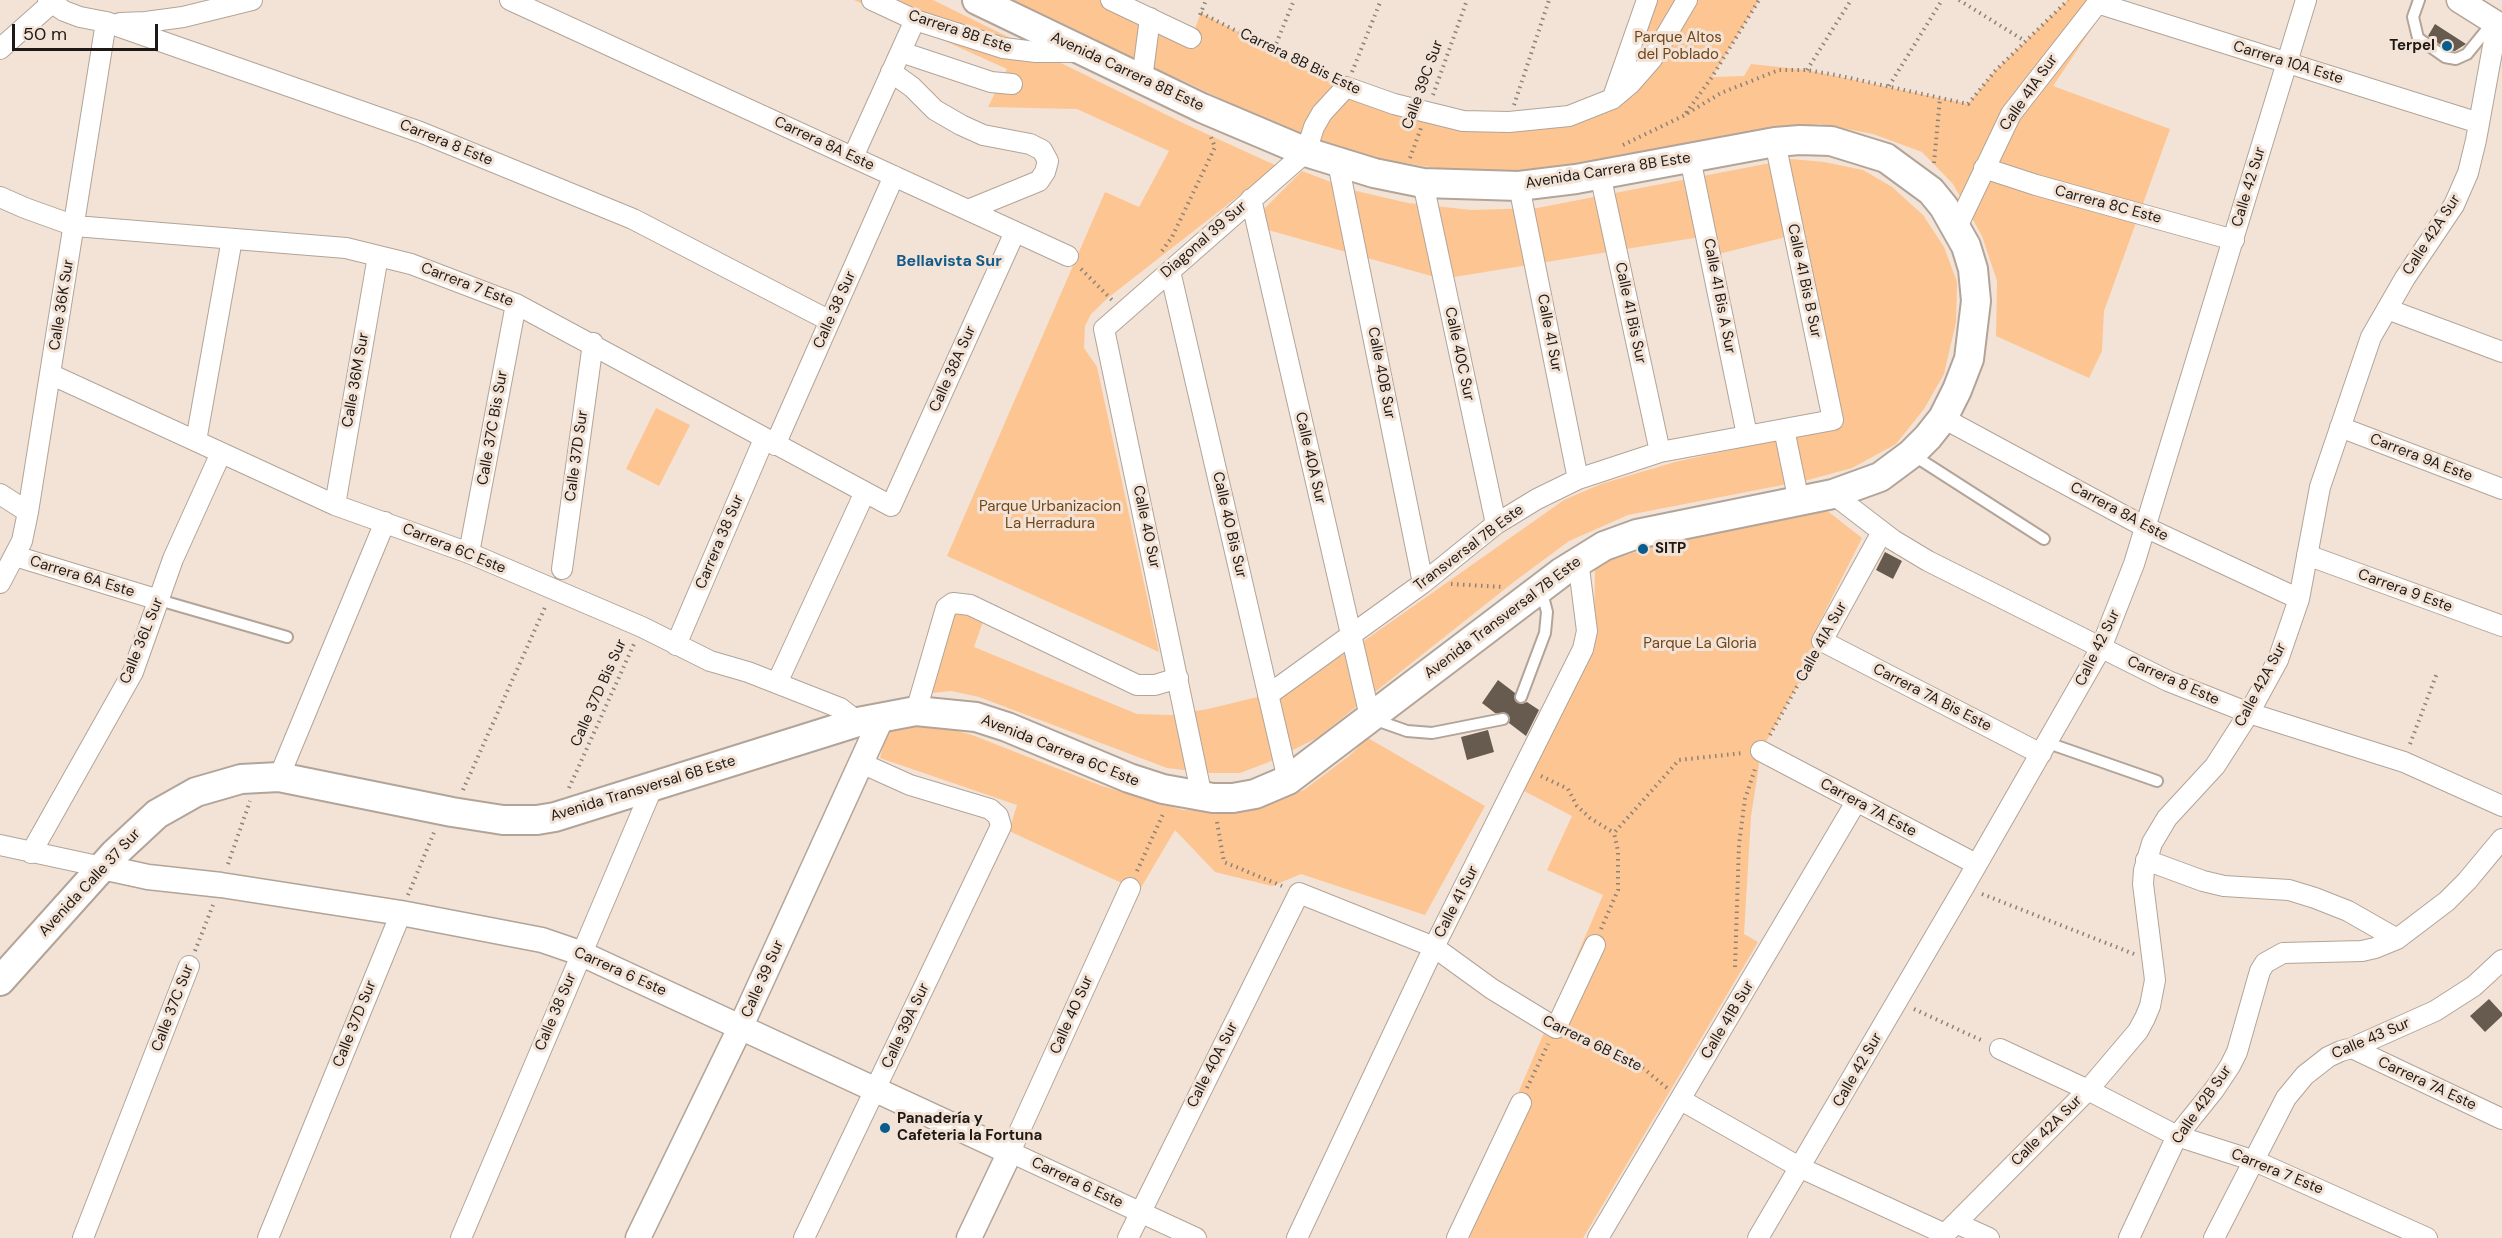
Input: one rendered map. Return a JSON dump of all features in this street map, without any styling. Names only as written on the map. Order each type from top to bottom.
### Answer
[{"type":"main road","name":"Avenida Carrera 8B Este","points":[[977,0],[1202,108],[1306,152],[1338,163],[1413,181],[1519,186],[1600,174],[1775,142],[1831,141],[1857,147],[1886,158],[1931,191],[1956,227],[1974,269],[1975,326],[1970,359],[1942,417]]},
{"type":"main road","name":"Avenida Transversal 7B Este","points":[[1207,797],[1255,794],[1288,780],[1578,560],[1604,546],[1638,534],[1833,494],[1880,477],[1911,454],[1942,417]]},
{"type":"main road","name":"Avenida Carrera 6C Este","points":[[870,719],[916,711],[976,717],[1007,727],[1144,784],[1207,797]]},
{"type":"main road","name":"Avenida Transversal 6B Este","points":[[269,777],[503,820],[537,820],[555,817],[870,719]]},
{"type":"main road","name":"Avenida Calle 37 Sur","points":[[0,981],[102,867],[157,813],[196,792],[224,783],[269,777]]},
{"type":"street","points":[[106,22],[146,22],[183,17],[252,0]]},
{"type":"street","name":"Carrera 8A Este","points":[[510,0],[1068,256]]},
{"type":"street","name":"Carrera 8B Este","points":[[872,0],[915,20],[1003,48],[1036,52],[1087,52]]},
{"type":"street","points":[[1111,0],[1191,38]]},
{"type":"street","points":[[1612,99],[1647,0]]},
{"type":"street","points":[[1612,99],[1631,83],[1652,59],[1688,0]]},
{"type":"street","name":"Calle 42 Sur","points":[[1758,1238],[1898,1002],[2100,648],[2134,564],[2306,0]]},
{"type":"street","points":[[2459,0],[2491,17]]},
{"type":"street","points":[[0,49],[51,1]]},
{"type":"street","name":"Carrera 8 Este","points":[[51,1],[80,16],[106,22],[420,132],[612,210],[830,321]]},
{"type":"street","name":"Carrera 10A Este","points":[[2099,2],[2479,123]]},
{"type":"street","name":"Calle 41A Sur","points":[[1956,227],[2011,114],[2099,2]]},
{"type":"street","name":"Calle 42A Sur","points":[[1947,1231],[2088,1090],[2138,1031],[2145,1018],[2154,993],[2154,962],[2143,884],[2146,860],[2162,824],[2215,766],[2249,713],[2278,660],[2299,599],[2320,487],[2371,337],[2461,189],[2473,157],[2491,17]]},
{"type":"street","points":[[1142,79],[1150,18]]},
{"type":"street","points":[[853,157],[915,20]]},
{"type":"street","name":"Calle 36K Sur","points":[[0,584],[15,556],[28,512],[106,22]]},
{"type":"street","points":[[901,52],[991,82],[1012,84]]},
{"type":"street","points":[[891,72],[912,87],[935,110],[961,125],[983,135],[1030,144],[1042,150],[1047,161],[1045,172],[1039,181],[968,210]]},
{"type":"street","points":[[1306,152],[1314,127],[1322,113],[1346,87]]},
{"type":"street","name":"Carrera 8B Bis Este","points":[[1346,87],[1463,121],[1509,122],[1569,116],[1612,99]]},
{"type":"street","name":"Calle 41 Bis B Sur","points":[[1775,142],[1833,420]]},
{"type":"street","name":"Diagonal 39 Sur","points":[[1104,328],[1306,152]]},
{"type":"street","name":"Calle 41 Bis A Sur","points":[[1690,158],[1747,435]]},
{"type":"street","name":"Calle 40B Sur","points":[[1338,163],[1423,583]]},
{"type":"street","name":"Carrera 8C Este","points":[[1984,168],[2036,185],[2234,240]]},
{"type":"street","name":"Calle 41 Bis Sur","points":[[1600,174],[1660,452]]},
{"type":"street","name":"Calle 38 Sur","points":[[769,442],[830,321],[894,176]]},
{"type":"street","name":"Calle 40C Sur","points":[[1413,181],[1496,525]]},
{"type":"street","name":"Calle 41 Sur","points":[[1519,186],[1578,479]]},
{"type":"street","name":"Carrera 7 Este","points":[[0,197],[75,226],[346,249],[411,264],[516,304],[593,343],[769,442],[891,506]]},
{"type":"street","name":"Calle 40A Sur","points":[[1251,199],[1370,717]]},
{"type":"street","name":"Calle 38A Sur","points":[[891,506],[1015,232]]},
{"type":"street","points":[[196,441],[231,239]]},
{"type":"street","name":"Calle 36M Sur","points":[[335,505],[378,256]]},
{"type":"street","name":"Calle 40 Bis Sur","points":[[1170,270],[1288,780]]},
{"type":"street","name":"Calle 37C Bis Sur","points":[[469,553],[516,304]]},
{"type":"street","points":[[2386,309],[2502,352]]},
{"type":"street","name":"Calle 40 Sur","points":[[1104,328],[1178,678],[1207,797]]},
{"type":"street","name":"Calle 37D Sur","points":[[562,569],[593,343]]},
{"type":"street","name":"Carrera 6C Este","points":[[50,374],[335,505],[469,553],[642,627],[710,660],[870,719]]},
{"type":"street","name":"Carrera 8A Este","points":[[1942,417],[2145,527],[2299,599]]},
{"type":"street","name":"Transversal 7B Este","points":[[1268,695],[1423,583],[1496,525],[1537,499],[1578,479],[1660,452],[1833,420]]},
{"type":"street","name":"Carrera 9A Este","points":[[2340,427],[2502,489]]},
{"type":"street","points":[[1784,429],[1799,502]]},
{"type":"street","name":"Carrera 38 Sur","points":[[676,645],[769,442]]},
{"type":"street","name":"Calle 36L Sur","points":[[31,853],[133,672],[173,559],[220,453]]},
{"type":"street","points":[[777,683],[865,492]]},
{"type":"street","points":[[0,494],[28,512]]},
{"type":"street","name":"Carrera 8 Este","points":[[1833,494],[1882,532],[1938,566],[2199,695],[2404,762],[2502,806]]},
{"type":"street","points":[[269,777],[385,522]]},
{"type":"street","name":"Calle 41A Sur","points":[[1822,641],[1882,532]]},
{"type":"street","name":"Carrera 9 Este","points":[[2307,555],[2502,626]]},
{"type":"street","name":"Carrera 6A Este","points":[[15,556],[159,600]]},
{"type":"street","name":"Calle 41 Sur","points":[[1297,1238],[1434,947],[1584,649],[1587,631],[1578,560]]},
{"type":"street","points":[[916,711],[946,608],[953,603],[970,605],[1137,685],[1155,685],[1178,678]]},
{"type":"street","name":"Carrera 7A Bis Este","points":[[1822,641],[2044,749]]},
{"type":"street","name":"Calle 39 Sur","points":[[638,1238],[741,1026],[861,762],[870,719]]},
{"type":"street","name":"Carrera 7A Este","points":[[1761,751],[1976,864]]},
{"type":"street","name":"Calle 39A Sur","points":[[804,1238],[1000,829],[997,814],[990,809],[910,785],[861,762]]},
{"type":"street","name":"Calle 38 Sur","points":[[461,1238],[580,953],[653,786]]},
{"type":"street","name":"Calle 41B Sur","points":[[1599,1238],[1856,802]]},
{"type":"street","name":"Calle 42B Sur","points":[[2129,1238],[2178,1136],[2230,1066],[2241,1038],[2260,971],[2269,959],[2283,953],[2361,951],[2376,948],[2397,939],[2446,901],[2474,874],[2502,839]]},
{"type":"street","name":"Carrera 6 Este","points":[[0,845],[156,878],[221,885],[401,913],[542,940],[580,953],[741,1026],[1196,1238]]},
{"type":"street","points":[[2146,860],[2203,881],[2224,886],[2289,890],[2315,898],[2348,911],[2397,939]]},
{"type":"street","name":"Calle 40 Sur","points":[[969,1238],[1130,888]]},
{"type":"street","name":"Calle 40A Sur","points":[[1128,1238],[1299,893]]},
{"type":"street","name":"Carrera 6B Este","points":[[1299,893],[1434,947],[1492,989],[1556,1028]]},
{"type":"street","name":"Calle 37D Sur","points":[[268,1238],[401,913]]},
{"type":"street","points":[[1556,1028],[1594,945]]},
{"type":"street","name":"Calle 43 Sur","points":[[2214,1238],[2286,1098],[2295,1086],[2328,1057],[2435,1011],[2474,986],[2502,960]]},
{"type":"street","name":"Calle 37C Sur","points":[[83,1238],[189,966]]},
{"type":"street","name":"Carrera 7A Este","points":[[2352,1048],[2502,1119]]},
{"type":"street","name":"Carrera 7 Este","points":[[2000,1049],[2088,1090],[2178,1136],[2255,1161],[2427,1238]]},
{"type":"street","points":[[1681,1100],[1801,1168],[1947,1231],[1989,1238]]},
{"type":"street","points":[[1457,1238],[1521,1103]]},
{"type":"lane","points":[[2419,0],[2413,17],[2418,38],[2445,57],[2457,59],[2467,54],[2491,17]]},
{"type":"lane","points":[[1911,454],[2044,539]]},
{"type":"lane","points":[[1521,697],[1545,633],[1547,612],[1540,589]]},
{"type":"lane","name":"Carrera 6A Este","points":[[159,600],[287,637]]},
{"type":"lane","points":[[1370,717],[1407,731],[1432,733],[1503,719]]},
{"type":"lane","points":[[2044,749],[2157,781]]},
{"type":"path","points":[[1274,49],[1294,0]]},
{"type":"path","points":[[1346,87],[1381,0]]},
{"type":"path","name":"Calle 39C Sur","points":[[1413,181],[1427,112],[1467,0]]},
{"type":"path","points":[[1509,122],[1549,0]]},
{"type":"path","points":[[1683,116],[1712,77],[1759,0]]},
{"type":"path","points":[[1807,70],[1851,0]]},
{"type":"path","points":[[1888,86],[1942,0]]},
{"type":"path","points":[[1959,0],[2025,41]]},
{"type":"path","points":[[1620,146],[1683,116],[1721,93],[1779,70],[1807,70],[1968,104],[1995,71],[2068,0]]},
{"type":"path","name":"Carrera 8B Bis Este","points":[[1201,14],[1346,87]]},
{"type":"path","points":[[1931,191],[1940,98]]},
{"type":"path","points":[[1160,252],[1172,237],[1215,147],[1202,108]]},
{"type":"path","points":[[1068,256],[1124,311]]},
{"type":"path","points":[[1109,297],[1116,292]]},
{"type":"path","points":[[1423,583],[1505,587]]},
{"type":"path","points":[[471,771],[552,590]]},
{"type":"path","name":"Calle 37D Bis Sur","points":[[578,768],[642,627]]},
{"type":"path","name":"Calle 41A Sur","points":[[1735,1008],[1739,844],[1746,799],[1761,751],[1822,641]]},
{"type":"path","points":[[2404,762],[2437,673]]},
{"type":"path","points":[[1614,833],[1679,760],[1761,751]]},
{"type":"path","points":[[1524,768],[1568,789],[1577,806],[1590,818],[1614,833],[1618,851],[1618,890],[1594,945]]},
{"type":"path","name":"Calle 37C Sur","points":[[189,966],[221,885],[269,777]]},
{"type":"path","points":[[1130,888],[1174,791]]},
{"type":"path","points":[[1207,797],[1224,862],[1299,893]]},
{"type":"path","points":[[401,913],[443,810]]},
{"type":"path","points":[[1964,887],[2154,962]]},
{"type":"path","points":[[1898,1002],[2000,1049]]},
{"type":"path","points":[[1521,1103],[1556,1028]]},
{"type":"path","name":"Carrera 6B Este","points":[[1556,1028],[1638,1064],[1681,1100]]},
{"type":"green space","name":"Parque Urbanizacion La Herradura","points":[[854,0],[933,0],[1183,123],[1277,166],[1109,297],[1091,314],[1085,326],[1084,348],[1097,367],[1159,652],[947,556],[1105,192],[1139,207],[1169,151],[1077,109],[988,107],[1007,69]]},
{"type":"green space","name":"Parque Altos del Poblado","points":[[997,0],[1111,0],[1191,38],[1201,13],[1346,87],[1509,122],[1612,99],[1647,0],[1759,0],[1712,77],[1744,76],[1751,64],[1807,70],[1968,104],[1995,71],[2068,0],[2111,0],[2053,86],[2170,129],[2104,311],[2102,351],[2089,378],[1996,336],[1997,281],[1982,236],[1953,184],[1922,152],[1873,134],[1820,124],[1767,130],[1614,158],[1510,172],[1449,170],[1372,158],[1290,132],[1186,82],[1090,43]]},
{"type":"green space","points":[[1791,159],[1824,162],[1863,170],[1892,187],[1923,215],[1944,247],[1957,282],[1956,322],[1944,374],[1924,409],[1896,444],[1852,468],[1808,480],[1628,515],[1569,541],[1317,738],[1269,762],[1240,773],[1210,773],[1167,768],[979,697],[951,691],[932,693],[956,604],[985,616],[974,647],[1137,714],[1171,715],[1208,709],[1286,690],[1354,648],[1564,500],[1601,484],[1675,462],[1843,425],[1805,232],[1711,256],[1706,236],[1442,279],[1261,228],[1264,209],[1302,171],[1352,190],[1408,203],[1471,210],[1537,208]]},
{"type":"green space","points":[[656,408],[690,425],[659,486],[626,469]]},
{"type":"green space","name":"Parque La Gloria","points":[[1821,506],[1862,538],[1813,635],[1822,641],[1761,751],[1751,817],[1744,934],[1758,942],[1583,1238],[1456,1238],[1603,895],[1547,870],[1572,816],[1522,790],[1594,639],[1595,569],[1610,560],[1669,542]]},
{"type":"green space","points":[[911,723],[939,726],[972,735],[1102,786],[1183,810],[1244,812],[1304,790],[1349,756],[1368,738],[1485,806],[1425,915],[1301,874],[1272,886],[1215,872],[1175,830],[1139,891],[1009,831],[1017,805],[880,758],[888,728]]},
{"type":"building","points":[[2435,24],[2466,44],[2455,51],[2448,50],[2428,36]]},
{"type":"building","points":[[1885,552],[1902,561],[1893,579],[1876,570]]},
{"type":"building","points":[[1498,680],[1515,693],[1516,702],[1522,704],[1527,702],[1539,710],[1526,736],[1509,723],[1508,714],[1495,713],[1482,703]]},
{"type":"building","points":[[1488,730],[1494,752],[1467,760],[1461,737]]},
{"type":"building","points":[[2489,999],[2502,1013],[2502,1016],[2485,1032],[2470,1016]]},
{"type":"place","name":"Terpel","points":[[2447,46]]},
{"type":"place","name":"SITP","points":[[1643,549]]},
{"type":"place","name":"Panadería y Cafeteria la Fortuna","points":[[885,1128]]},
{"type":"district","name":"Bellavista Sur","points":[[949,262]]}]
